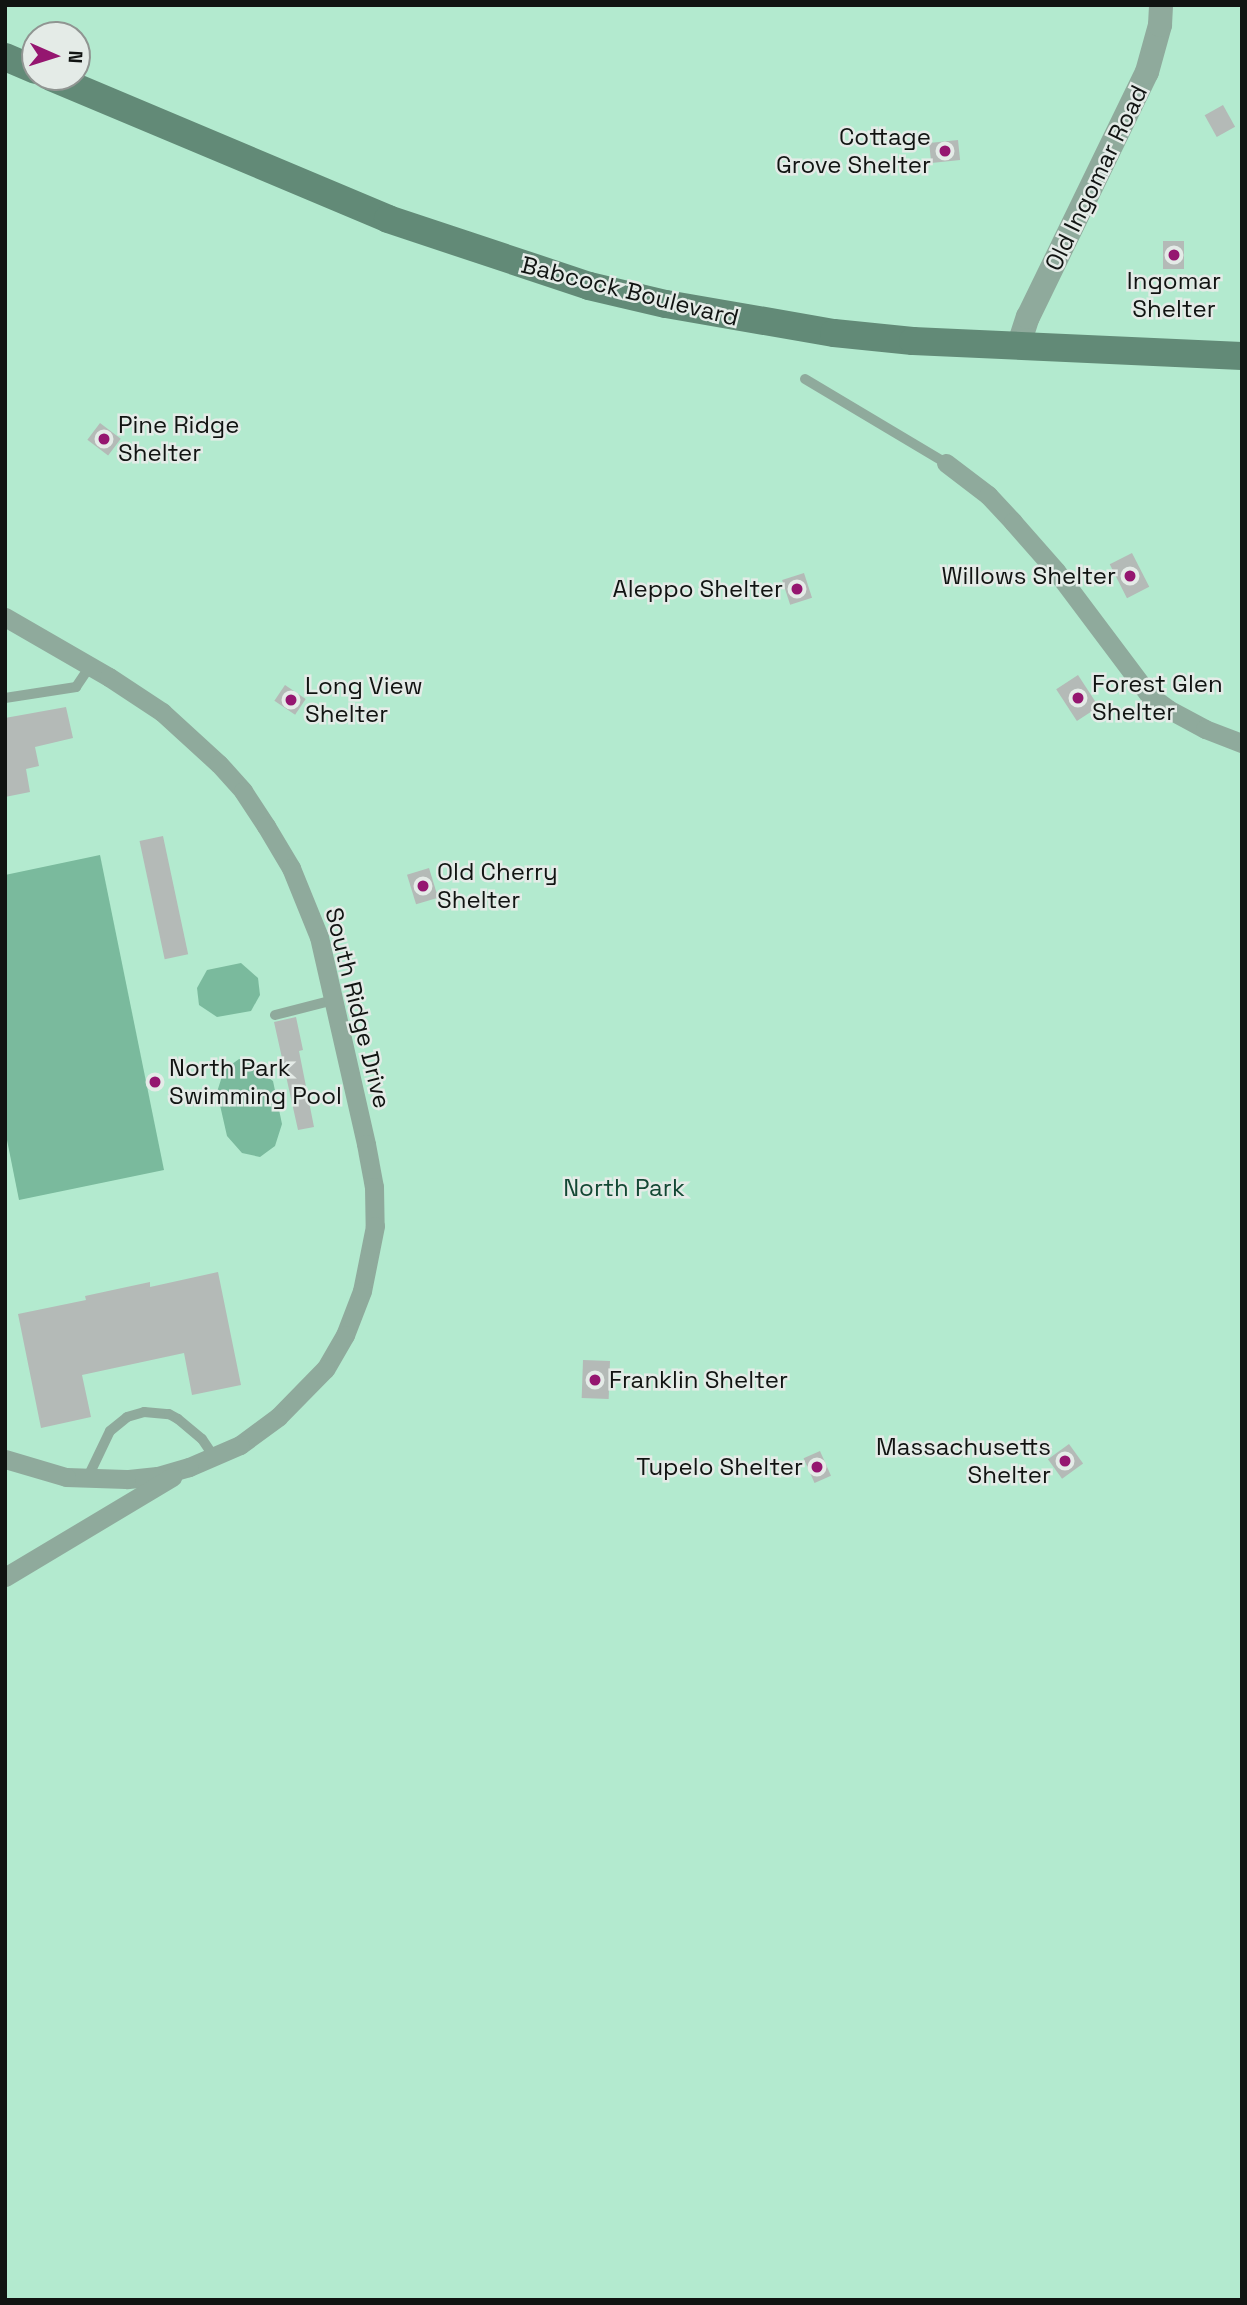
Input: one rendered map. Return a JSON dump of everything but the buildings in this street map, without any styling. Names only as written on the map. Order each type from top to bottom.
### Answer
[{"type":"main road","name":"Babcock Boulevard","points":[[84,91],[388,219],[589,286],[666,304],[834,334],[1018,347],[1233,356]]},
{"type":"street","name":"Old Ingomar Road","points":[[1018,347],[1028,317],[1147,72],[1160,25],[1161,5]]},
{"type":"street","points":[[946,463],[988,495],[1056,571],[1149,695],[1196,724],[1242,743]]},
{"type":"street","name":"South Ridge Drive","points":[[5,617],[90,666],[181,728],[243,791],[285,858],[306,902],[335,1000],[374,1187],[375,1227],[362,1291],[345,1335],[325,1369],[302,1395],[240,1445],[189,1467],[158,1476],[87,1479],[44,1472],[5,1459]]},
{"type":"street","name":"South Ridge Drive","points":[[5,1577],[189,1467]]},
{"type":"lane","points":[[805,379],[946,463]]},
{"type":"lane","points":[[5,698],[76,687],[90,666]]},
{"type":"lane","points":[[275,1015],[335,1000]]},
{"type":"lane","points":[[87,1479],[110,1431],[127,1417],[144,1412],[169,1414],[178,1419],[202,1438],[214,1457]]},
{"type":"green space","name":"North Park","points":[[5,5],[1242,5],[1242,2300],[5,2300]]},
{"type":"shaded area","points":[[100,855],[164,1170],[19,1200],[5,1130],[5,875]]},
{"type":"shaded area","points":[[241,963],[258,978],[260,995],[251,1011],[217,1017],[199,1005],[197,988],[207,970]]},
{"type":"shaded area","points":[[239,1059],[258,1063],[266,1076],[273,1081],[282,1124],[275,1146],[260,1157],[242,1153],[227,1136],[217,1092],[224,1070]]},
{"type":"place","name":"Cottage Grove Shelter","points":[[945,151]]},
{"type":"place","name":"Ingomar Shelter","points":[[1174,255]]},
{"type":"place","name":"Pine Ridge Shelter","points":[[104,439]]},
{"type":"place","name":"Willows Shelter","points":[[1130,576]]},
{"type":"place","name":"Aleppo Shelter","points":[[797,589]]},
{"type":"place","name":"Forest Glen Shelter","points":[[1078,698]]},
{"type":"place","name":"Long View Shelter","points":[[291,700]]},
{"type":"place","name":"Old Cherry Shelter","points":[[423,886]]},
{"type":"place","name":"North Park Swimming Pool","points":[[155,1082]]},
{"type":"place","name":"Franklin Shelter","points":[[595,1380]]},
{"type":"place","name":"Massachusetts Shelter","points":[[1065,1461]]},
{"type":"place","name":"Tupelo Shelter","points":[[817,1467]]}]
